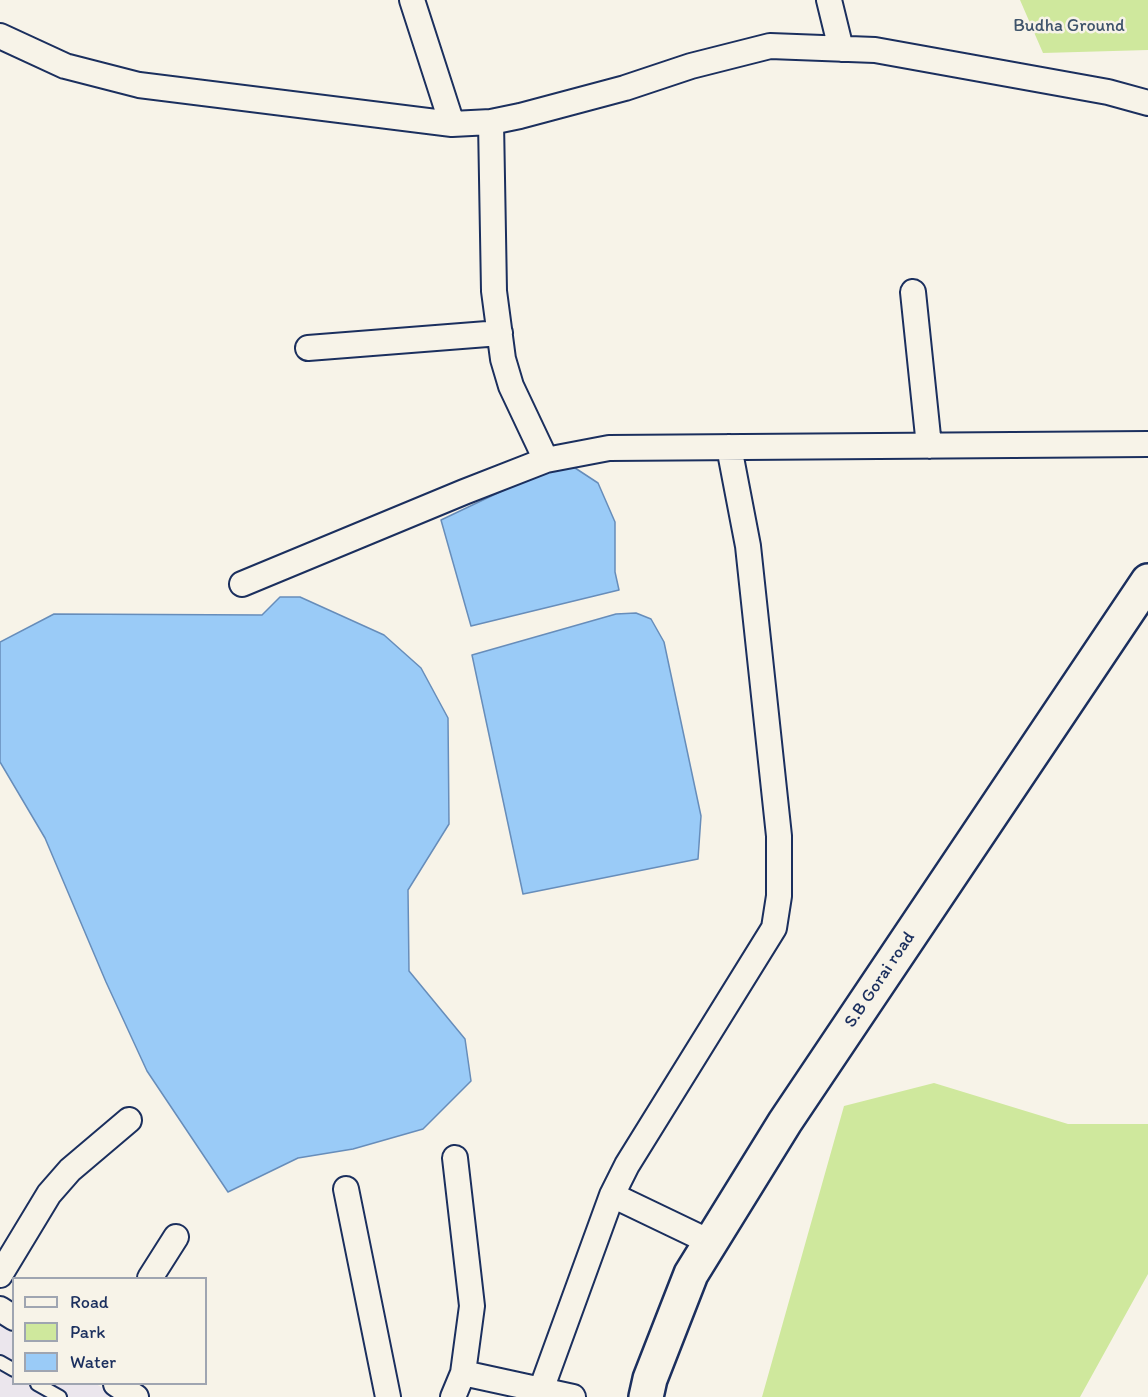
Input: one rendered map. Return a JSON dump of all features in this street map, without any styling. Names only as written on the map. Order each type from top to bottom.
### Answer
[{"type":"street","points":[[412,0],[452,124]]},
{"type":"street","points":[[829,0],[841,49]]},
{"type":"street","points":[[0,36],[65,66],[139,85],[452,124],[491,122],[604,94],[691,66],[770,46],[875,50],[1108,92],[1148,103]]},
{"type":"street","points":[[491,122],[494,291],[503,359],[511,386],[546,460]]},
{"type":"street","points":[[913,292],[929,446]]},
{"type":"street","points":[[308,348],[500,333]]},
{"type":"street","points":[[242,584],[546,460],[609,448],[1148,444]]},
{"type":"street","points":[[541,1390],[612,1195],[627,1164],[774,928],[778,907],[779,836],[759,638],[747,546],[729,447]]},
{"type":"street","name":"S.B Gorai road","points":[[646,1397],[650,1379],[675,1311],[691,1274],[710,1242],[791,1112],[1148,581]]},
{"type":"street","points":[[0,1275],[49,1194],[70,1170],[129,1120]]},
{"type":"street","points":[[453,1397],[464,1373],[472,1306],[455,1158]]},
{"type":"street","points":[[346,1189],[388,1397]]},
{"type":"street","points":[[612,1195],[710,1242]]},
{"type":"street","points":[[151,1277],[176,1237]]},
{"type":"street","points":[[464,1373],[573,1397]]},
{"type":"street","points":[[119,1385],[136,1397]]},
{"type":"lane","points":[[40,1385],[60,1397]]},
{"type":"shaded area","points":[[0,1325],[12,1333],[12,1385],[98,1385],[118,1397],[0,1397]]},
{"type":"green space","name":"Budha Ground","points":[[1020,0],[1148,0],[1148,50],[1043,53]]},
{"type":"green space","points":[[934,1083],[1068,1124],[1148,1124],[1148,1274],[1080,1397],[762,1397],[844,1106]]},
{"type":"water","points":[[569,464],[598,483],[615,522],[615,572],[619,590],[471,626],[441,520],[548,469]]},
{"type":"water","points":[[280,597],[300,597],[384,635],[421,668],[448,718],[449,824],[408,890],[409,971],[465,1039],[471,1081],[423,1129],[353,1149],[298,1158],[228,1192],[147,1071],[106,982],[45,838],[0,762],[0,642],[54,614],[262,615]]},
{"type":"water","points":[[636,613],[651,619],[664,642],[701,816],[698,859],[523,894],[472,655],[616,614]]}]
